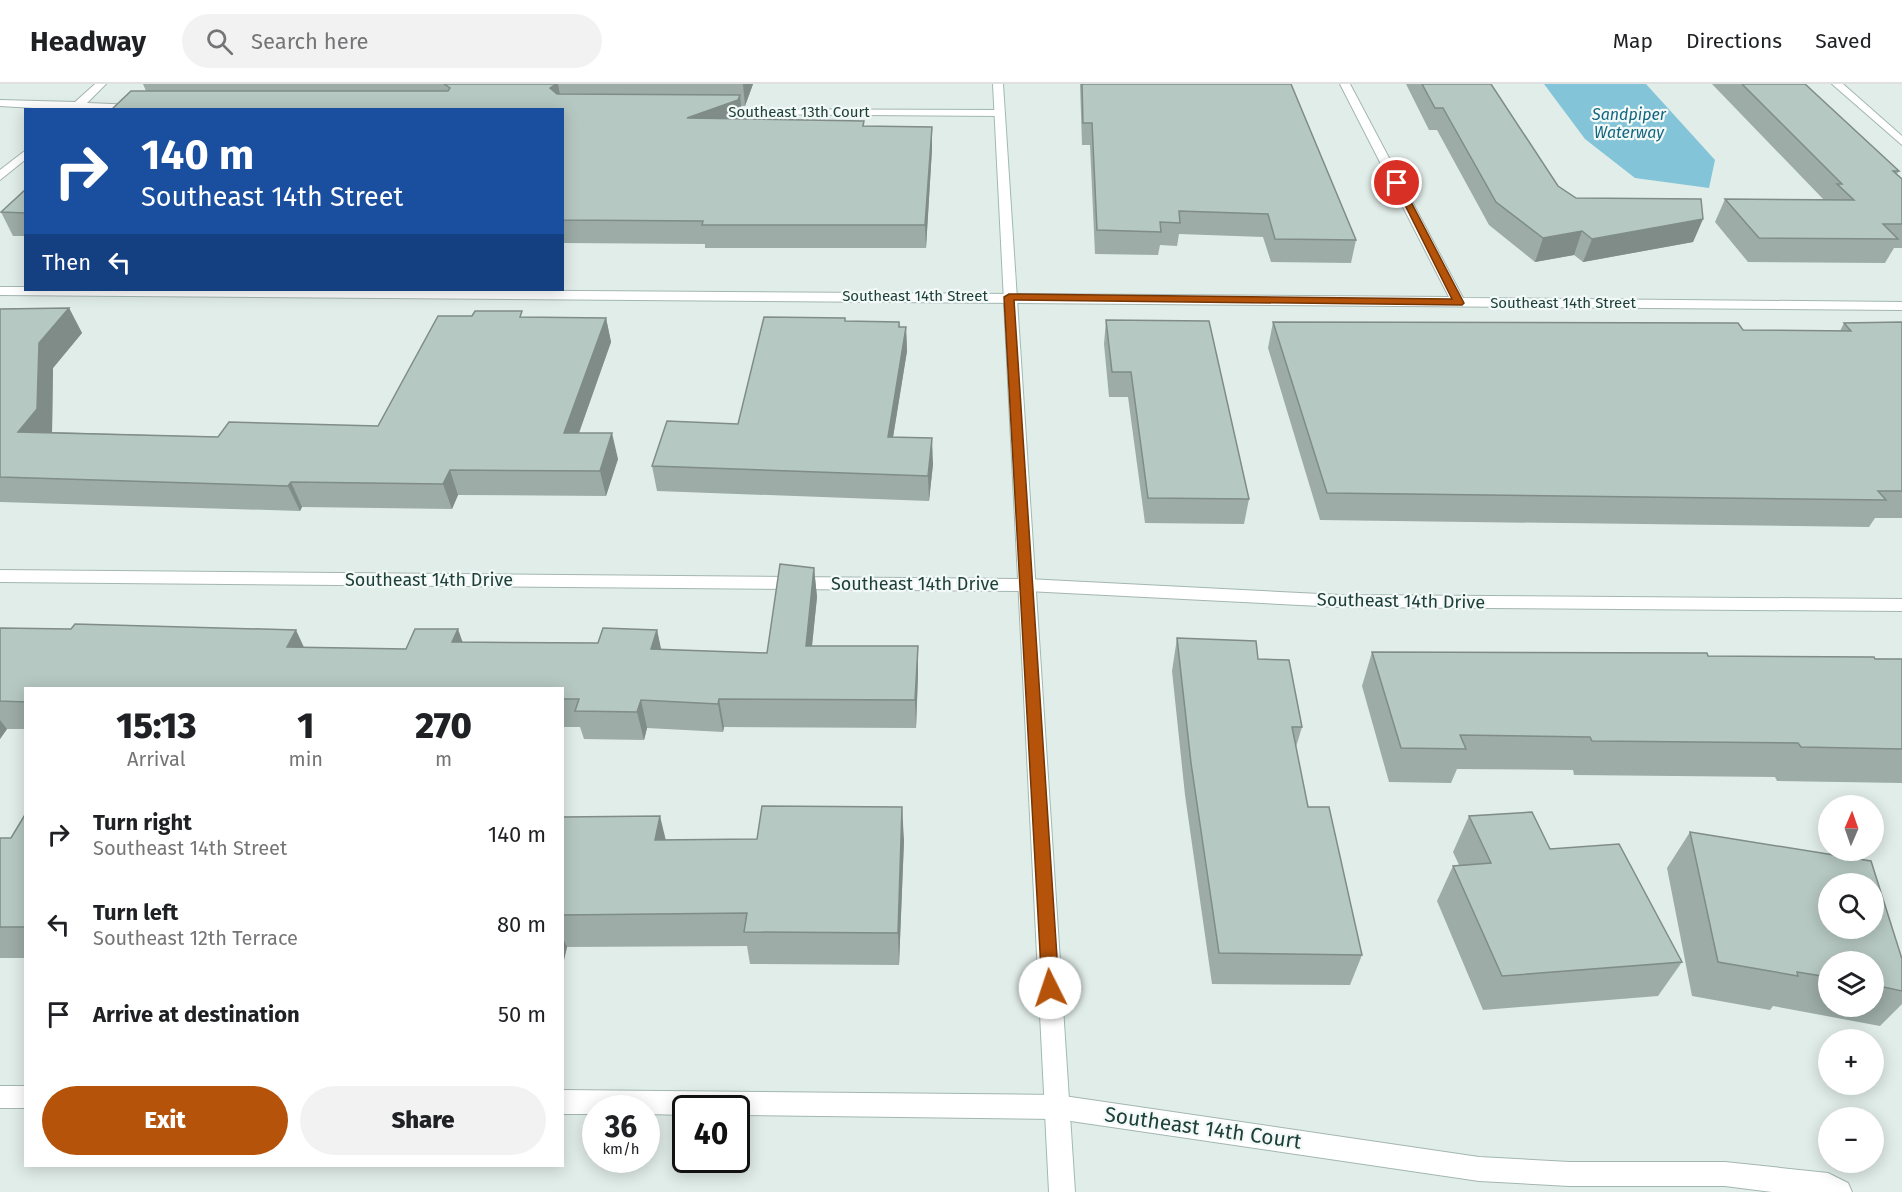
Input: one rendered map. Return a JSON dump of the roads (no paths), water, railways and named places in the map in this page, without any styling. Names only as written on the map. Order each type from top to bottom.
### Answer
[{"type":"street","points":[[74,108],[101,84]]},
{"type":"street","points":[[998,84],[1062,1192]]},
{"type":"street","points":[[1345,84],[1459,303]]},
{"type":"street","points":[[1837,84],[1902,142]]},
{"type":"street","points":[[0,103],[74,108],[146,108]]},
{"type":"street","name":"Southeast 13th Court","points":[[704,111],[1000,113]]},
{"type":"street","points":[[0,176],[24,155]]},
{"type":"street","name":"Southeast 14th Street","points":[[0,291],[1009,297],[1902,306]]},
{"type":"street","name":"Southeast 14th Drive","points":[[0,576],[1027,585],[1339,601],[1902,605]]},
{"type":"street","points":[[0,1097],[24,1097]]},
{"type":"street","name":"Southeast 14th Court","points":[[564,1102],[1057,1107],[1479,1169],[1569,1174],[1725,1174],[1828,1186],[1839,1192]]},
{"type":"water","name":"Sandpiper Waterway","points":[[1544,84],[1646,84],[1715,160],[1709,188],[1635,178],[1585,139]]}]
